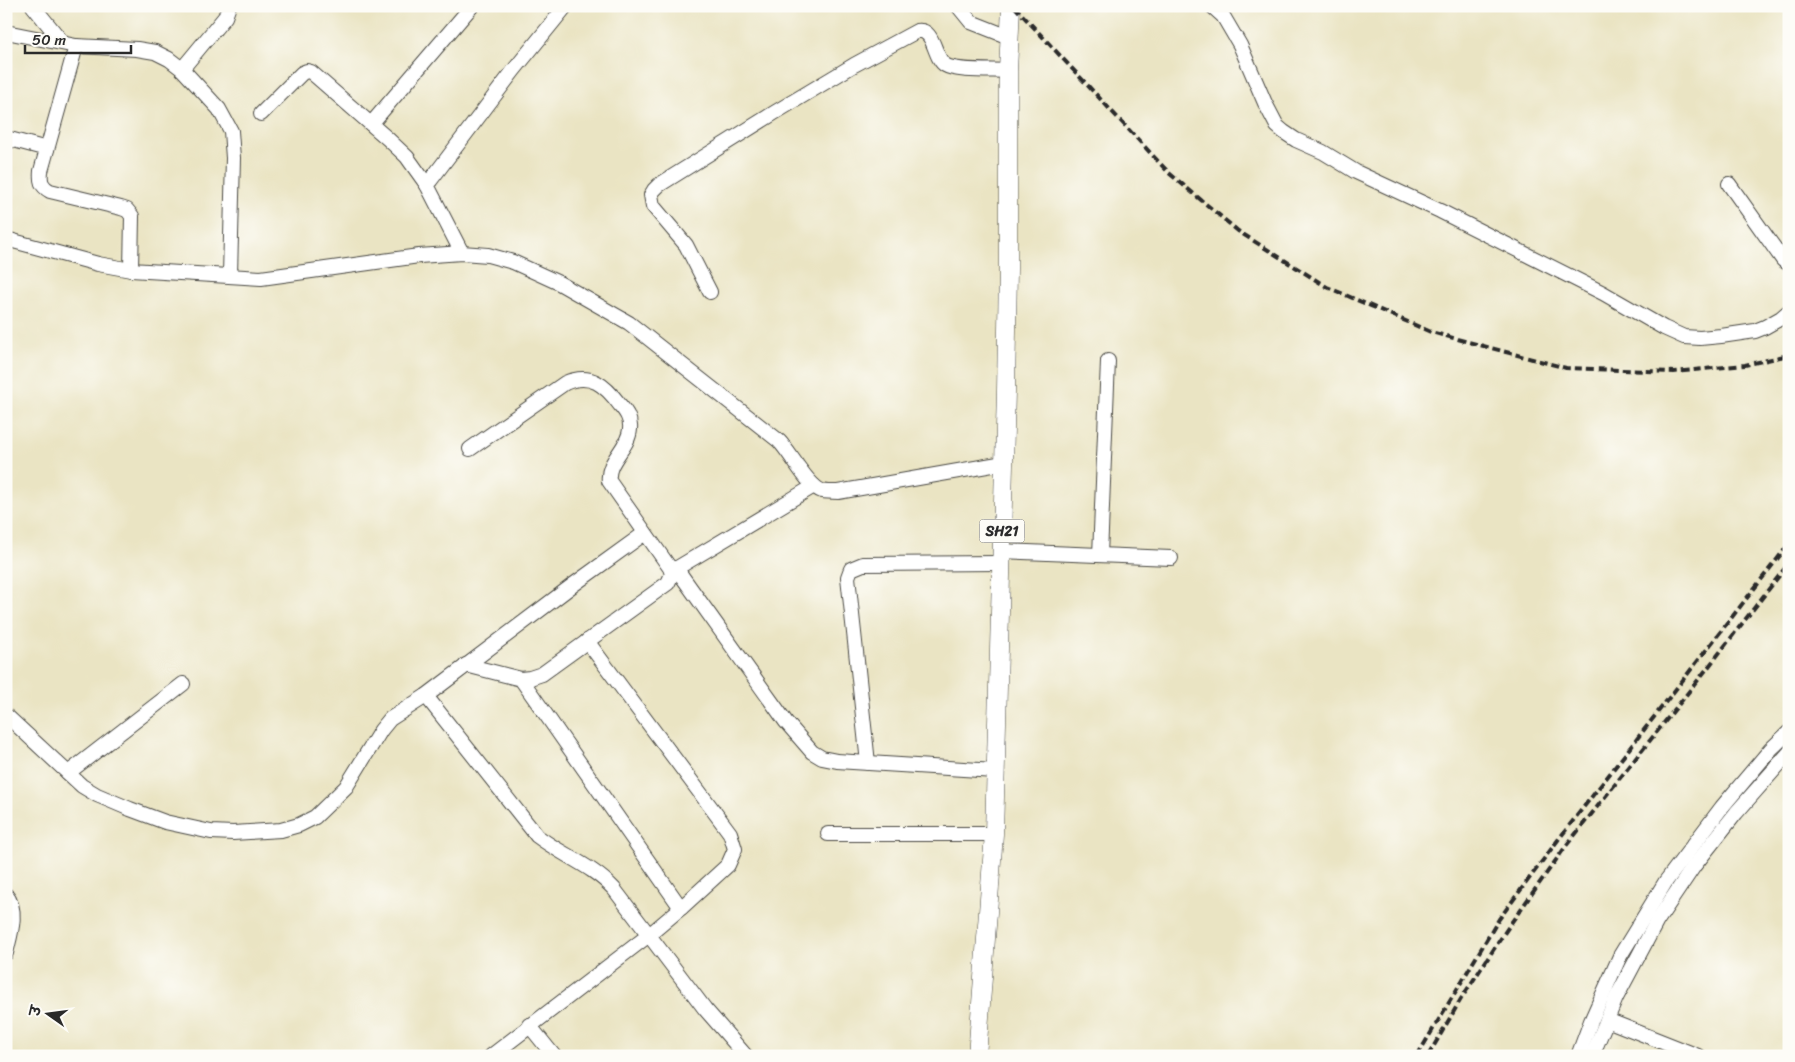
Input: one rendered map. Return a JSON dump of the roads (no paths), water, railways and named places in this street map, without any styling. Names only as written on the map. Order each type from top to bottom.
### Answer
[{"type":"main road","name":"SH21","points":[[978,1056],[994,834],[1008,269],[1008,71],[1011,6]]},
{"type":"street","points":[[33,6],[69,44]]},
{"type":"street","points":[[182,69],[221,21],[228,6]]},
{"type":"street","points":[[371,124],[472,6]]},
{"type":"street","points":[[427,185],[514,70],[566,6]]},
{"type":"street","points":[[958,6],[972,22],[1010,38]]},
{"type":"street","points":[[1212,6],[1223,16],[1240,45],[1264,103],[1278,126],[1296,140],[1323,152],[1356,172],[1440,211],[1603,293],[1664,328],[1684,337],[1721,336],[1765,328],[1789,311]]},
{"type":"street","points":[[710,292],[686,245],[653,206],[651,196],[658,185],[854,65],[920,30],[927,33],[941,61],[951,67],[1008,71]]},
{"type":"street","points":[[6,32],[69,44],[155,52],[169,59],[182,69],[219,110],[231,131],[234,158],[230,275]]},
{"type":"street","points":[[69,44],[41,178],[44,188],[122,208],[131,213],[131,270]]},
{"type":"street","points":[[261,114],[302,73],[311,72],[407,157],[427,185],[462,253]]},
{"type":"street","points":[[6,138],[47,149]]},
{"type":"street","points":[[1729,184],[1784,260],[1789,264]]},
{"type":"street","points":[[6,239],[98,264],[131,270],[261,278],[419,256],[462,253],[488,255],[512,262],[559,283],[629,323],[779,441],[789,451],[814,486],[821,490],[838,492],[1004,463]]},
{"type":"street","points":[[1100,555],[1108,361]]},
{"type":"street","points":[[470,449],[565,382],[573,379],[597,381],[611,392],[630,419],[630,434],[610,469],[608,480],[786,722],[812,752],[828,760],[995,771]]},
{"type":"street","points":[[466,665],[521,679],[542,674],[668,583],[674,570],[814,486]]},
{"type":"street","points":[[7,716],[82,786],[97,795],[165,822],[210,832],[233,833],[280,830],[299,825],[315,817],[346,787],[381,730],[390,719],[426,696],[573,585],[646,533]]},
{"type":"street","points":[[868,763],[848,577],[851,569],[862,564],[1001,557],[1100,555],[1171,558]]},
{"type":"street","points":[[491,1056],[529,1025],[649,935],[681,908],[728,865],[735,849],[730,833],[587,641]]},
{"type":"street","points":[[521,679],[681,908]]},
{"type":"street","points":[[68,773],[183,684]]},
{"type":"street","points":[[426,696],[537,836],[559,852],[606,880],[705,1009],[746,1056]]},
{"type":"street","points":[[1578,1056],[1591,1021],[1620,956],[1666,881],[1722,807],[1771,749],[1789,732]]},
{"type":"street","points":[[1592,1056],[1616,998],[1657,921],[1694,866],[1789,753]]},
{"type":"street","points":[[828,834],[994,834]]},
{"type":"street","points":[[6,895],[11,902],[12,922],[6,953]]},
{"type":"street","points":[[1607,1020],[1698,1056]]},
{"type":"street","points":[[529,1025],[554,1056]]},
{"type":"railway","points":[[1014,6],[1169,173],[1238,231],[1327,287],[1431,332],[1566,368],[1674,372],[1745,365],[1789,355]]},
{"type":"railway","points":[[1417,1056],[1499,919],[1558,840],[1789,544]]},
{"type":"railway","points":[[1428,1056],[1461,999],[1511,923],[1566,846],[1789,563]]}]
